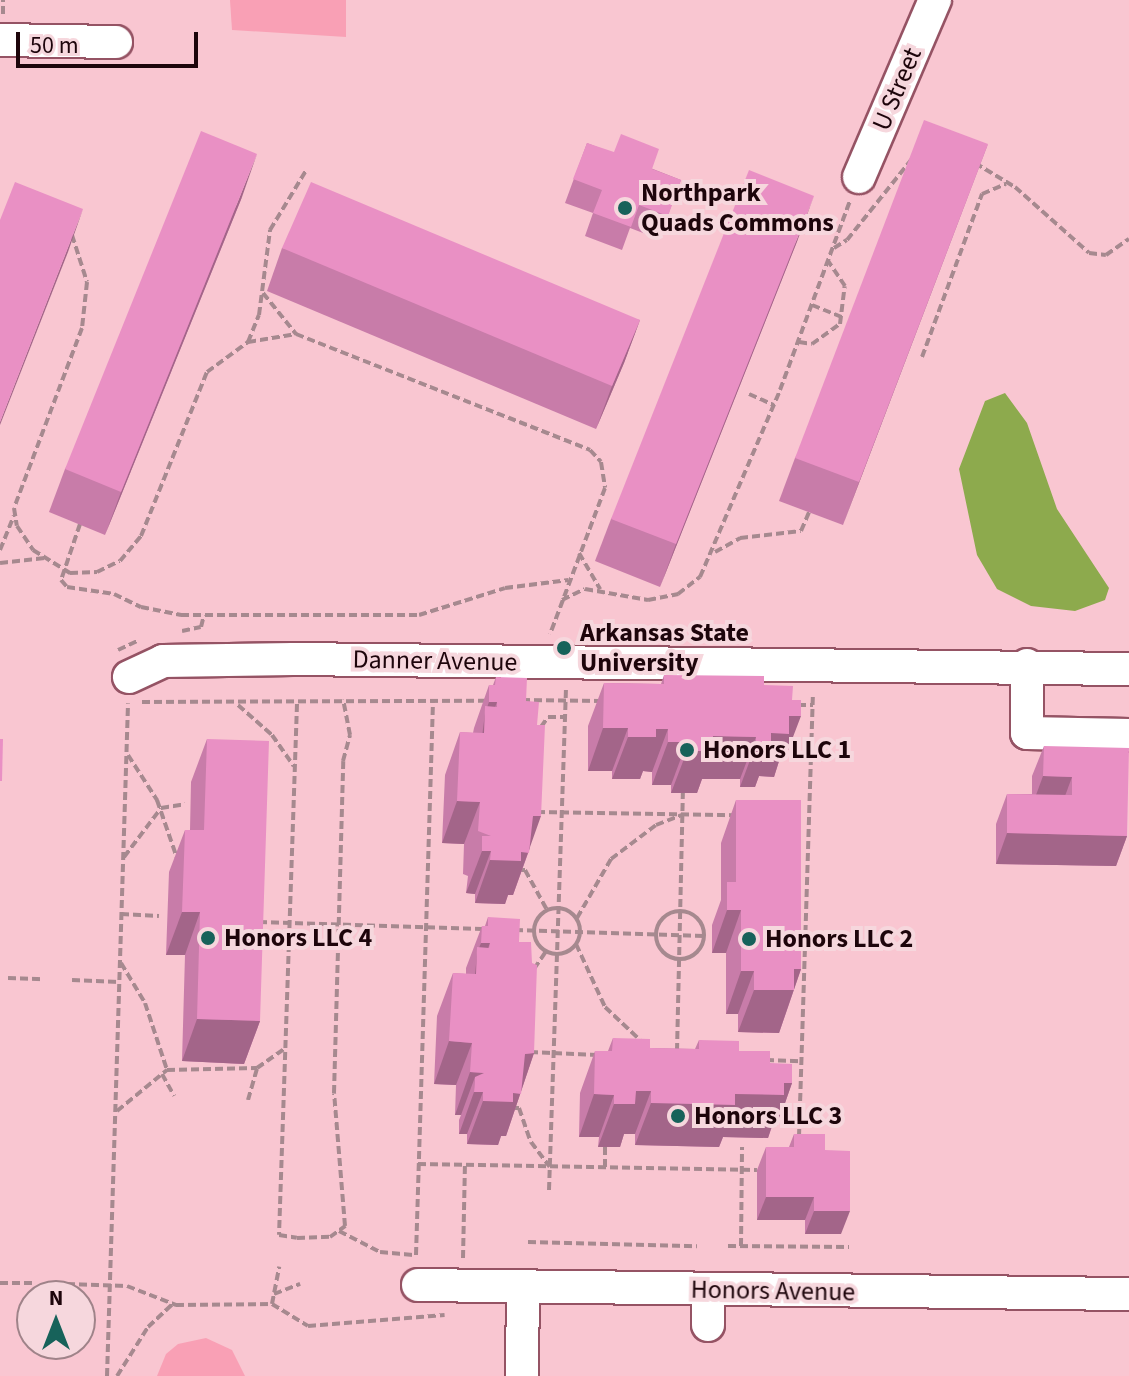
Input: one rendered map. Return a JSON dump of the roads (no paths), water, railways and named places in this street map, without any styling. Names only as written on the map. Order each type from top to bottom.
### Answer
[{"type":"street","name":"U Street","points":[[859,177],[935,0]]},
{"type":"street","points":[[0,40],[116,42]]},
{"type":"street","name":"Danner Avenue","points":[[128,690],[163,661],[1027,665],[1129,669]]},
{"type":"street","points":[[1027,665],[1027,733],[1129,735]]},
{"type":"street","name":"Honors Avenue","points":[[417,1270],[523,1287],[1129,1294]]},
{"type":"street","points":[[522,1376],[523,1287]]},
{"type":"street","points":[[708,1290],[708,1325]]},
{"type":"place","name":"Northpark Quads Commons","points":[[625,208]]},
{"type":"place","name":"Arkansas State University","points":[[564,648]]},
{"type":"place","name":"Honors LLC 1","points":[[687,750]]},
{"type":"place","name":"Honors LLC 4","points":[[208,938]]},
{"type":"place","name":"Honors LLC 2","points":[[749,939]]},
{"type":"place","name":"Honors LLC 3","points":[[678,1116]]}]
